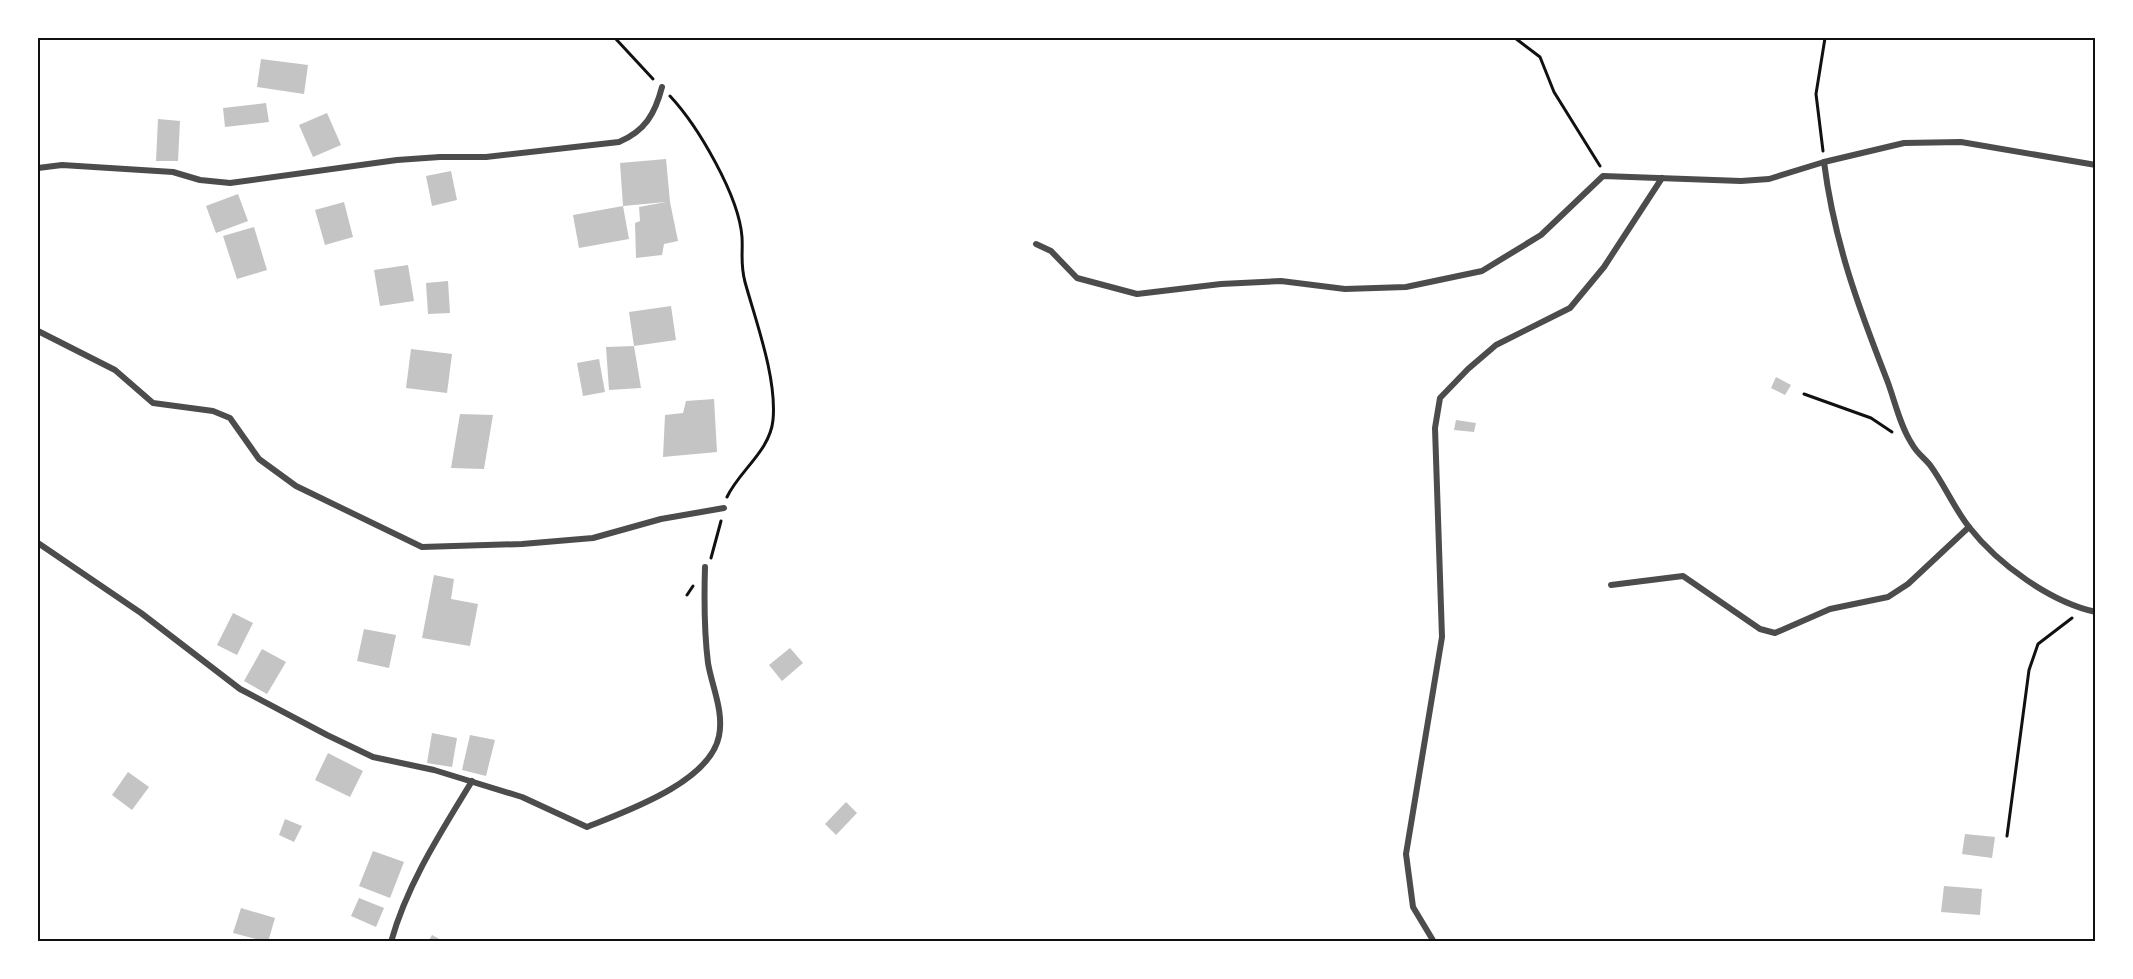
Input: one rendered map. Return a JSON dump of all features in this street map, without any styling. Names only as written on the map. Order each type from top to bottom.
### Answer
[{"type":"street","points":[[38,168],[63,165],[174,172],[200,180],[230,183],[396,160],[486,157],[619,142],[636,135],[655,114],[662,87]]},
{"type":"street","points":[[1036,244],[1051,251],[1077,278],[1137,294],[1221,284],[1281,281],[1346,289],[1406,287],[1482,271],[1541,235],[1604,176],[1741,181],[1769,179],[1824,162],[1904,143],[1961,142],[2096,165]]},
{"type":"street","points":[[1824,162],[1831,213],[1857,302],[1912,444],[1929,464],[1969,527],[2024,578],[2055,597],[2085,610],[2096,612]]},
{"type":"street","points":[[1434,942],[1413,908],[1406,854],[1442,637],[1435,428],[1440,398],[1468,369],[1496,345],[1570,308],[1604,267],[1662,178]]},
{"type":"street","points":[[38,331],[115,370],[153,403],[213,411],[230,418],[259,459],[296,486],[422,547],[522,544],[592,538],[661,519],[724,508]]},
{"type":"street","points":[[1611,585],[1683,576],[1760,629],[1776,633],[1830,609],[1888,597],[1908,584],[1969,527]]},
{"type":"street","points":[[38,543],[141,613],[240,689],[373,757],[472,781],[522,797],[588,827],[661,794],[700,769],[711,755],[719,736],[720,711],[709,666],[704,620],[705,567]]},
{"type":"street","points":[[391,942],[402,905],[436,840],[472,781]]},
{"type":"path","points":[[615,38],[685,113],[704,143],[734,205],[742,237],[740,259],[759,326],[771,393],[773,421],[765,443],[728,495],[711,558],[687,595]]},
{"type":"path","points":[[1515,38],[1540,57],[1554,92],[1600,163],[1604,176]]},
{"type":"path","points":[[1824,162],[1816,94],[1825,38]]},
{"type":"path","points":[[1804,394],[1871,418],[1912,444]]},
{"type":"path","points":[[2007,836],[2028,670],[2038,644],[2051,631],[2085,610]]},
{"type":"building","points":[[261,59],[308,65],[304,94],[257,87]]},
{"type":"building","points":[[266,103],[269,122],[225,127],[223,108]]},
{"type":"building","points":[[327,113],[341,145],[313,157],[299,125]]},
{"type":"building","points":[[158,119],[180,121],[178,161],[156,161]]},
{"type":"building","points":[[666,159],[670,202],[678,241],[664,244],[662,255],[636,258],[635,223],[640,221],[639,207],[666,202],[623,206],[620,163]]},
{"type":"building","points":[[451,171],[457,200],[432,206],[426,176]]},
{"type":"building","points":[[238,194],[248,221],[216,233],[206,206]]},
{"type":"building","points":[[344,202],[353,237],[325,245],[315,210]]},
{"type":"building","points":[[623,206],[629,239],[579,248],[573,215]]},
{"type":"building","points":[[254,227],[267,270],[237,279],[223,236]]},
{"type":"building","points":[[408,265],[414,301],[380,306],[374,270]]},
{"type":"building","points":[[448,281],[450,313],[428,314],[426,283]]},
{"type":"building","points":[[671,306],[676,340],[634,346],[629,312]]},
{"type":"building","points":[[634,346],[641,388],[609,390],[606,347]]},
{"type":"building","points":[[411,349],[452,354],[447,393],[406,388]]},
{"type":"building","points":[[599,359],[605,392],[583,396],[577,363]]},
{"type":"building","points":[[1776,377],[1791,385],[1785,395],[1771,388]]},
{"type":"building","points":[[714,399],[717,452],[663,457],[665,415],[683,413],[686,401]]},
{"type":"building","points":[[460,414],[493,415],[484,469],[451,468]]},
{"type":"building","points":[[1456,420],[1476,423],[1474,432],[1454,430]]},
{"type":"building","points":[[434,575],[454,579],[451,599],[478,604],[470,646],[422,638]]},
{"type":"building","points":[[233,613],[253,623],[237,655],[217,645]]},
{"type":"building","points":[[364,629],[396,635],[389,668],[357,661]]},
{"type":"building","points":[[790,648],[803,663],[782,681],[769,665]]},
{"type":"building","points":[[262,649],[286,662],[267,694],[244,681]]},
{"type":"building","points":[[432,733],[457,738],[452,767],[427,763]]},
{"type":"building","points":[[470,735],[495,740],[486,776],[462,770]]},
{"type":"building","points":[[328,753],[363,771],[350,797],[315,780]]},
{"type":"building","points":[[128,772],[149,787],[132,810],[112,795]]},
{"type":"building","points":[[846,802],[857,813],[836,835],[825,824]]},
{"type":"building","points":[[285,819],[302,826],[294,842],[279,835]]},
{"type":"building","points":[[1965,834],[1995,837],[1992,858],[1962,854]]},
{"type":"building","points":[[373,851],[404,862],[390,898],[359,886]]},
{"type":"building","points":[[1944,886],[1982,889],[1980,915],[1941,912]]},
{"type":"building","points":[[359,898],[384,908],[376,927],[351,916]]},
{"type":"building","points":[[241,908],[275,918],[268,942],[233,933]]},
{"type":"building","points":[[432,935],[445,942],[428,942]]}]
